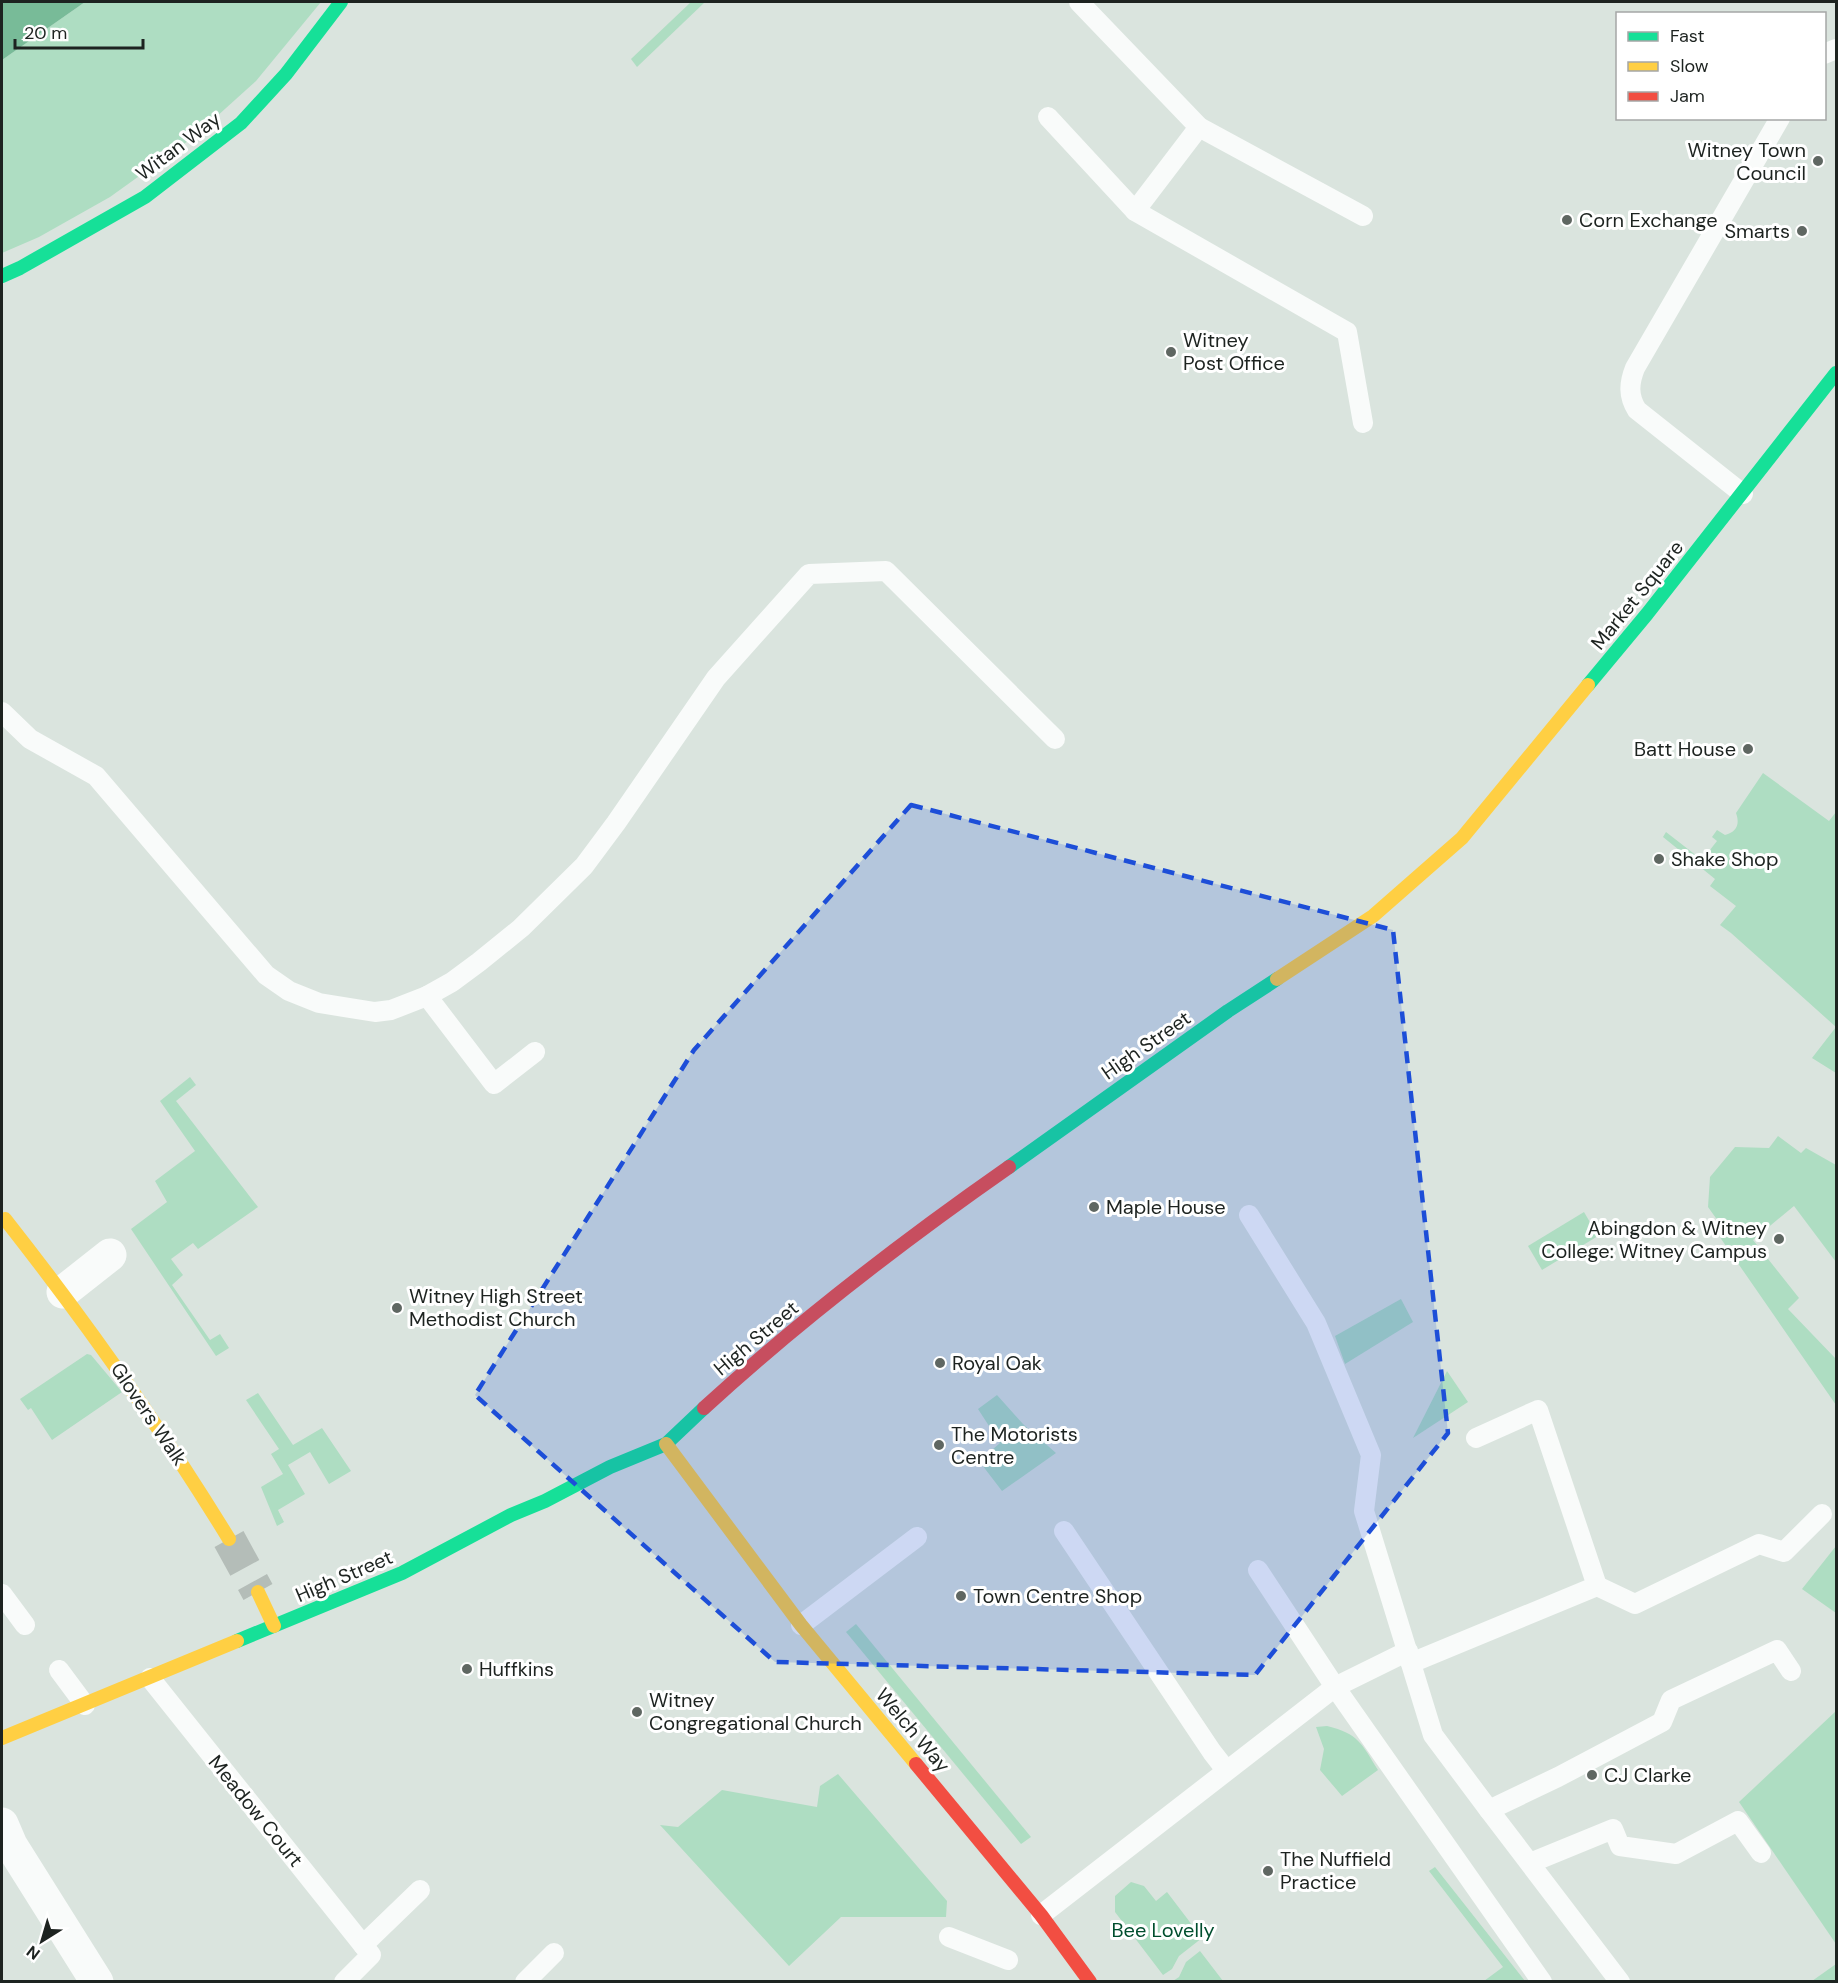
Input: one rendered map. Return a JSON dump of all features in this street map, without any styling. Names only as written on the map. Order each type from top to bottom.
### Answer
[{"type":"street","name":"Witan Way","points":[[2,276],[145,197],[241,123],[286,74],[341,2]]},
{"type":"street","name":"Market Square","points":[[1462,838],[1647,614],[1836,373]]},
{"type":"street","name":"High Street","points":[[2,1738],[402,1573],[511,1515],[545,1502],[610,1467],[666,1444],[747,1369],[866,1273],[1001,1172],[1228,1011],[1372,916],[1462,838]]},
{"type":"street","name":"Glovers Walk","points":[[5,1219],[63,1292],[128,1382],[200,1490],[229,1539]]},
{"type":"street","points":[[63,1292],[110,1255]]},
{"type":"street","name":"Welch Way","points":[[666,1444],[801,1625],[1041,1915],[1090,1982]]},
{"type":"street","points":[[258,1592],[274,1626]]},
{"type":"street","points":[[2,1824],[12,1845],[97,1982]]},
{"type":"lane","points":[[1079,2],[1199,127],[1362,216]]},
{"type":"lane","points":[[1048,117],[1134,211],[1347,332],[1363,423]]},
{"type":"lane","points":[[1743,494],[1637,410],[1631,401],[1631,378],[1779,120]]},
{"type":"lane","points":[[1134,211],[1199,127]]},
{"type":"lane","points":[[2,712],[30,739],[96,776],[257,966],[277,983],[289,991],[319,1003],[375,1012],[391,1010],[427,996],[452,982],[521,928],[584,866],[604,841],[716,678],[809,574],[886,571],[1055,739]]},
{"type":"lane","points":[[427,996],[494,1084],[535,1052]]},
{"type":"lane","points":[[1249,1215],[1316,1323],[1371,1455],[1364,1511],[1433,1735],[1620,1982]]},
{"type":"lane","points":[[1476,1438],[1538,1410],[1597,1586],[1635,1604],[1759,1544],[1784,1552],[1822,1514]]},
{"type":"lane","points":[[1064,1531],[1226,1770]]},
{"type":"lane","points":[[801,1625],[917,1537]]},
{"type":"lane","points":[[1258,1570],[1335,1687],[1542,1982]]},
{"type":"lane","points":[[1041,1915],[1335,1687],[1597,1586]]},
{"type":"lane","points":[[2,1594],[25,1625]]},
{"type":"lane","points":[[1489,1810],[1558,1777],[1662,1722],[1671,1701],[1777,1650],[1791,1671]]},
{"type":"lane","points":[[59,1670],[85,1705]]},
{"type":"lane","name":"Meadow Court","points":[[150,1678],[363,1945]]},
{"type":"lane","points":[[1530,1863],[1613,1828],[1620,1845],[1676,1854],[1738,1821],[1761,1853]]},
{"type":"lane","points":[[344,1982],[372,1955],[363,1945],[420,1890]]},
{"type":"lane","points":[[949,1937],[1008,1960]]},
{"type":"lane","points":[[525,1982],[554,1953]]},
{"type":"highlighted area","points":[[911,805],[1393,930],[1448,1433],[1255,1675],[775,1662],[475,1395],[694,1050]]},
{"type":"green space","points":[[85,2],[321,2],[256,81],[195,136],[110,197],[39,237],[2,253],[2,60]]},
{"type":"green space","points":[[691,2],[705,2],[637,67],[631,59]]},
{"type":"green space","points":[[1763,773],[1829,821],[1836,812],[1836,1027],[1720,925],[1736,906],[1710,886],[1715,879],[1663,837],[1666,832],[1702,860],[1717,841],[1712,837],[1717,830],[1725,835],[1735,830],[1738,821],[1736,813]]},
{"type":"green space","points":[[1836,1027],[1836,1073],[1812,1058]]},
{"type":"green space","points":[[190,1077],[196,1085],[176,1101],[258,1207],[198,1249],[193,1243],[171,1259],[183,1275],[172,1285],[210,1340],[220,1334],[229,1348],[216,1356],[131,1229],[167,1202],[155,1181],[195,1151],[160,1101]]},
{"type":"green space","points":[[1778,1136],[1801,1153],[1806,1148],[1836,1165],[1836,1262],[1794,1206],[1753,1240],[1799,1298],[1788,1309],[1836,1359],[1836,1405],[1717,1233],[1723,1228],[1708,1207],[1710,1177],[1735,1147],[1769,1148]]},
{"type":"green space","points":[[1584,1212],[1598,1236],[1542,1270],[1528,1246]]},
{"type":"green space","points":[[1401,1299],[1413,1322],[1345,1364],[1335,1336]]},
{"type":"green space","points":[[87,1354],[91,1355],[122,1392],[52,1440],[31,1408],[28,1410],[20,1399]]},
{"type":"green space","points":[[1447,1371],[1468,1402],[1413,1438]]},
{"type":"green space","points":[[258,1393],[293,1445],[322,1428],[351,1471],[329,1484],[310,1452],[288,1465],[305,1494],[278,1510],[284,1522],[277,1526],[261,1487],[283,1474],[271,1454],[279,1449],[246,1400]]},
{"type":"green space","points":[[997,1395],[1023,1424],[1056,1453],[1002,1491],[979,1461],[1000,1443],[978,1409]]},
{"type":"green space","points":[[1836,1546],[1836,1613],[1802,1589]]},
{"type":"green space","points":[[856,1624],[1031,1837],[1021,1844],[846,1632]]},
{"type":"green space","points":[[1836,1711],[1836,1944],[1739,1802]]},
{"type":"green space","points":[[1327,1726],[1353,1736],[1378,1770],[1342,1796],[1320,1770],[1324,1749],[1316,1727]]},
{"type":"green space","points":[[838,1774],[947,1901],[946,1917],[841,1917],[789,1966],[660,1825],[678,1827],[722,1790],[817,1807],[820,1786]]},
{"type":"green space","points":[[1435,1867],[1525,1981],[1484,1981],[1503,1967],[1429,1871]]},
{"type":"green space","name":"Bee Lovelly","points":[[1131,1882],[1144,1886],[1156,1901],[1167,1892],[1202,1938],[1179,1956],[1172,1969],[1163,1975],[1115,1912],[1115,1896]]},
{"type":"green space","points":[[1200,1951],[1223,1981],[1173,1981],[1179,1977],[1186,1962]]},
{"type":"green space","points":[[1836,1964],[1836,1981],[1812,1981]]},
{"type":"shaded area","points":[[2,2],[85,2],[2,60]]},
{"type":"tunnel","points":[[229,1539],[258,1592]]},
{"type":"traffic: fast","points":[[2,276],[145,197],[241,123],[286,74],[341,2]]},
{"type":"traffic: fast","points":[[1588,685],[1647,614],[1836,373]]},
{"type":"traffic: fast","points":[[1009,1167],[1228,1011],[1277,979]]},
{"type":"traffic: fast","points":[[237,1641],[402,1573],[511,1515],[545,1501],[610,1467],[666,1444],[704,1408]]},
{"type":"traffic: slow","points":[[1277,979],[1373,916],[1462,838],[1588,685]]},
{"type":"traffic: slow","points":[[5,1219],[122,1376],[229,1539]]},
{"type":"traffic: slow","points":[[666,1444],[801,1625],[916,1764]]},
{"type":"traffic: slow","points":[[258,1592],[274,1626]]},
{"type":"traffic: slow","points":[[2,1738],[237,1641]]},
{"type":"traffic: jam","points":[[704,1408],[852,1283],[1009,1167]]},
{"type":"traffic: jam","points":[[916,1764],[1041,1915],[1090,1982]]},
{"type":"place","name":"Witney Town Council","points":[[1818,161]]},
{"type":"place","name":"Corn Exchange","points":[[1567,220]]},
{"type":"place","name":"Smarts","points":[[1802,231]]},
{"type":"place","name":"Witney Post Office","points":[[1171,352]]},
{"type":"place","name":"Batt House","points":[[1748,749]]},
{"type":"place","name":"Shake Shop","points":[[1659,859]]},
{"type":"place","name":"Maple House","points":[[1094,1207]]},
{"type":"place","name":"Abingdon & Witney College: Witney Campus","points":[[1779,1239]]},
{"type":"place","name":"Witney High Street Methodist Church","points":[[397,1308]]},
{"type":"place","name":"Royal Oak","points":[[940,1363]]},
{"type":"place","name":"The Motorists Centre","points":[[939,1445]]},
{"type":"place","name":"Town Centre Shop","points":[[961,1596]]},
{"type":"place","name":"Huffkins","points":[[467,1669]]},
{"type":"place","name":"Witney Congregational Church","points":[[637,1712]]},
{"type":"place","name":"CJ Clarke","points":[[1592,1775]]},
{"type":"place","name":"The Nuffield Practice","points":[[1268,1871]]}]
